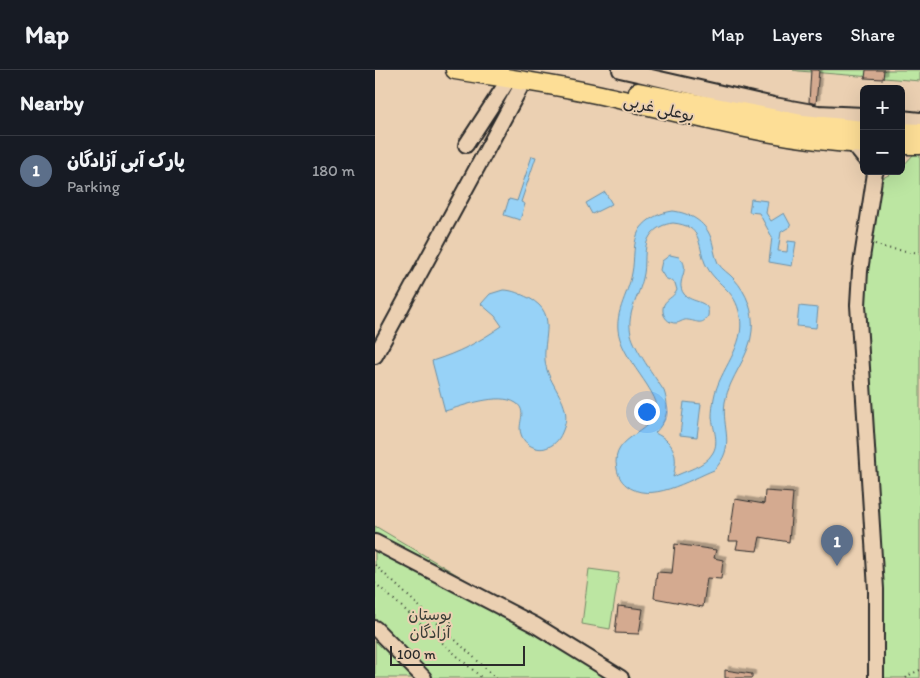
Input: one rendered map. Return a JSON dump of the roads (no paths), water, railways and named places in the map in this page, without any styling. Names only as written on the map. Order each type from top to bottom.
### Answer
[{"type":"main road","name":"بوعلی غربی","points":[[455,70],[519,77],[802,124],[860,130]]},
{"type":"main road","name":"بوعلی غربی","points":[[519,77],[807,140],[858,144]]},
{"type":"main road","points":[[905,143],[920,133]]},
{"type":"street","points":[[620,70],[774,105],[818,113],[860,115]]},
{"type":"street","points":[[466,144],[519,77]]},
{"type":"street","points":[[375,356],[519,77]]},
{"type":"street","points":[[905,118],[920,120]]},
{"type":"street","points":[[875,175],[860,270],[858,305],[876,589],[876,678]]},
{"type":"street","points":[[375,542],[535,624],[621,678]]},
{"type":"street","points":[[375,628],[424,678]]},
{"type":"water","points":[[532,156],[536,157],[521,202],[525,204],[520,220],[504,215],[509,199],[517,201]]},
{"type":"water","points":[[605,192],[612,204],[592,214],[586,203]]},
{"type":"water","points":[[751,199],[768,201],[766,213],[771,221],[784,213],[791,226],[781,232],[778,251],[787,252],[788,241],[796,242],[792,266],[769,262],[772,237],[759,213],[749,212]]},
{"type":"water","points":[[673,211],[696,219],[705,227],[711,238],[718,263],[739,284],[746,297],[751,310],[752,331],[744,358],[727,393],[724,412],[727,445],[721,461],[714,470],[670,489],[658,492],[636,491],[626,485],[620,478],[616,457],[620,448],[627,440],[651,421],[656,413],[656,402],[622,345],[618,330],[619,314],[632,273],[637,234],[643,225],[651,219]],"holes":[[[673,223],[683,225],[694,232],[709,271],[734,299],[740,316],[741,327],[736,348],[721,378],[714,398],[712,417],[716,441],[714,450],[705,462],[673,477],[674,451],[667,441],[655,433],[665,418],[667,408],[666,397],[636,347],[631,334],[630,319],[644,273],[645,251],[650,236],[663,225]]]},
{"type":"water","points":[[670,255],[679,257],[683,262],[684,271],[681,289],[684,294],[707,307],[708,316],[704,321],[684,320],[674,323],[668,321],[665,317],[664,305],[677,290],[675,283],[665,278],[660,270],[662,261]]},
{"type":"water","points":[[503,290],[529,298],[539,305],[547,321],[545,360],[547,370],[566,414],[563,430],[559,438],[548,447],[536,448],[525,441],[520,430],[521,410],[516,403],[509,400],[491,399],[445,411],[432,361],[468,346],[502,326],[495,316],[481,304],[490,294]]},
{"type":"water","points":[[799,306],[818,308],[816,328],[797,326]]},
{"type":"water","points":[[684,402],[701,404],[697,437],[680,435]]},
{"type":"place","name":"پارک آبی آزادگان","points":[[837,566]]},
{"type":"park label","name":"بوستان آزادگان","points":[[430,623]]}]
